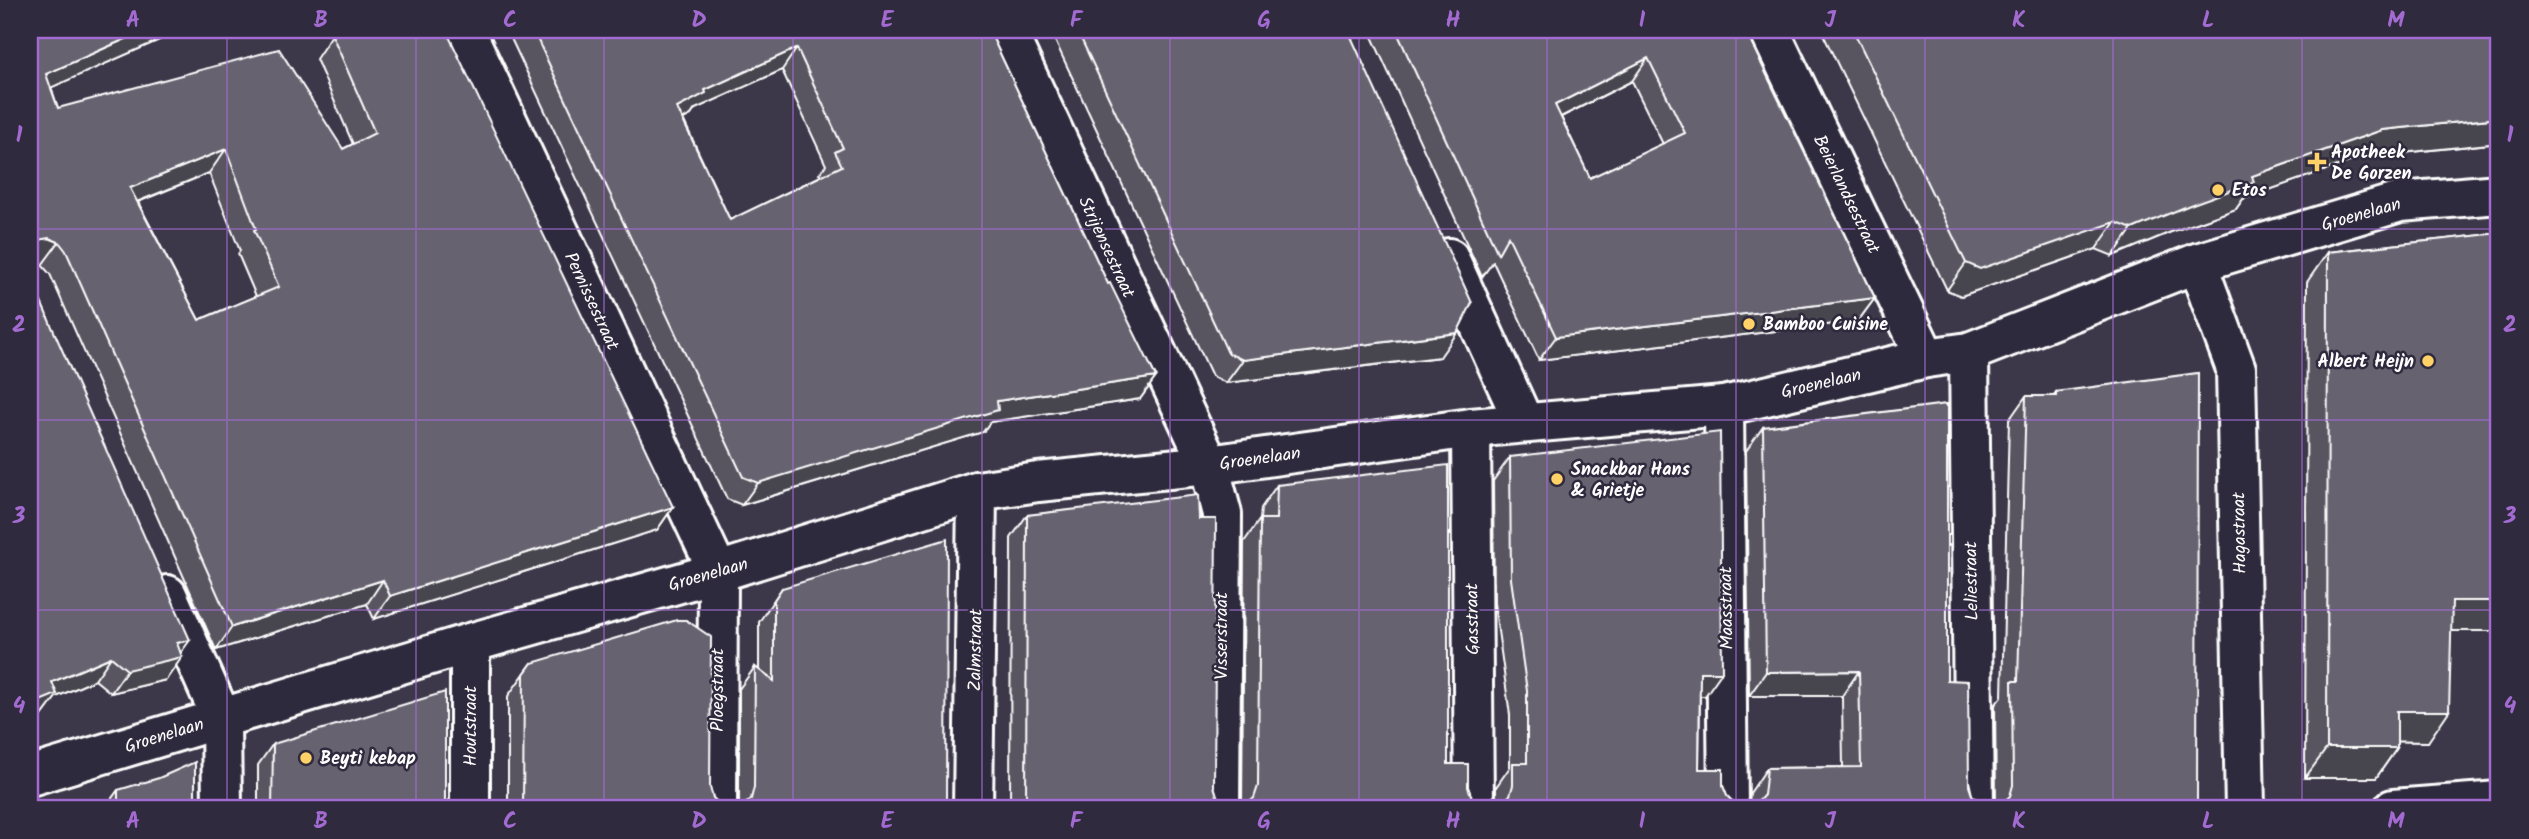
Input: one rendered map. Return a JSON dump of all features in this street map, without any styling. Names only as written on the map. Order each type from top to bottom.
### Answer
[{"type":"street","name":"Pernissestraat","points":[[466,30],[718,572]]},
{"type":"street","name":"Strijensestraat","points":[[1006,30],[1209,466]]},
{"type":"street","name":"Beierlandsestraat","points":[[1769,30],[1926,358]]},
{"type":"street","name":"Groenelaan","points":[[30,776],[470,643],[718,572],[977,491],[1038,482],[1209,466],[1471,428],[1724,406],[1926,358],[1969,352],[2197,263],[2400,202],[2499,194]]},
{"type":"street","points":[[1437,233],[1524,423]]},
{"type":"street","name":"Hagastraat","points":[[2197,263],[2236,369],[2245,809]]},
{"type":"street","name":"Leliestraat","points":[[1969,352],[1974,809]]},
{"type":"street","name":"Maasstraat","points":[[1724,406],[1728,809]]},
{"type":"street","name":"Gasstraat","points":[[1471,428],[1474,809]]},
{"type":"street","name":"Visserstraat","points":[[1209,466],[1222,514],[1220,809]]},
{"type":"street","name":"Zalmstraat","points":[[973,809],[977,491]]},
{"type":"street","points":[[155,568],[221,717],[222,809]]},
{"type":"street","name":"Ploegstraat","points":[[717,809],[718,572]]},
{"type":"street","name":"Houtstraat","points":[[470,643],[470,809]]},
{"type":"street","points":[[2393,809],[2499,801]]},
{"type":"building","points":[[30,30],[146,30],[46,74],[58,108],[279,49],[343,149],[375,133],[332,35],[354,30],[446,30],[673,507],[390,596],[383,580],[232,627],[66,251],[59,242],[49,238],[38,240],[30,246]],"holes":[[[226,149],[256,229],[254,230],[279,287],[199,320],[130,188]]]},
{"type":"building","points":[[533,30],[989,30],[1108,284],[1110,283],[1156,377],[997,401],[998,410],[758,483],[743,477]],"holes":[[[797,48],[843,148],[835,152],[842,166],[730,220],[677,108],[706,93],[705,90]]]},
{"type":"building","points":[[1077,30],[1348,30],[1472,303],[1457,333],[1243,360],[1228,353]]},
{"type":"building","points":[[1396,30],[1745,30],[1875,298],[1556,337],[1508,236],[1498,254]],"holes":[[[1648,58],[1685,133],[1590,178],[1555,105]]]},
{"type":"building","points":[[1853,30],[2499,30],[2499,118],[2382,130],[2252,176],[2254,182],[2132,229],[2115,222],[1980,269],[1966,263]]},
{"type":"building","points":[[2499,233],[2499,601],[2452,601],[2449,711],[2397,711],[2397,748],[2327,748],[2328,252]]},
{"type":"building","points":[[30,277],[190,640],[177,643],[182,657],[127,670],[111,657],[52,682],[57,694],[30,705]]},
{"type":"building","points":[[2198,373],[2197,809],[1526,809],[1526,803],[1502,803],[1510,795],[1513,785],[1513,763],[1527,763],[1527,691],[1511,579],[1510,457],[1720,432],[1722,672],[1700,672],[1699,769],[1723,769],[1723,786],[1727,796],[1735,804],[1746,807],[1757,803],[1764,795],[1767,768],[1861,767],[1859,671],[1766,672],[1763,427],[1947,404],[1947,680],[1968,681],[1969,786],[1972,795],[1980,803],[1992,807],[2001,804],[2010,796],[2013,785],[2012,681],[2018,681],[2026,396],[2056,396],[2056,392]]},
{"type":"building","points":[[1448,465],[1448,764],[1468,764],[1468,787],[1472,798],[1479,805],[1447,805],[1447,809],[1026,809],[1027,515],[1198,495],[1199,519],[1216,519],[1214,786],[1224,805],[1237,808],[1247,805],[1254,798],[1258,786],[1260,519],[1276,519],[1277,485]]},
{"type":"building","points":[[947,539],[946,809],[733,809],[742,807],[751,799],[754,787],[755,667],[774,681],[774,600],[782,588]]},
{"type":"building","points":[[677,620],[686,620],[711,637],[710,787],[713,798],[722,807],[733,809],[523,809],[524,674],[532,663]]},
{"type":"building","points":[[445,692],[445,809],[272,809],[273,744]]},
{"type":"building","points":[[195,762],[195,809],[118,809],[118,790],[159,778]]},
{"type":"place","name":"Apotheek De Gorzen","points":[[2317,162]]},
{"type":"place","name":"Etos","points":[[2218,190]]},
{"type":"place","name":"Bamboo Cuisine","points":[[1749,324]]},
{"type":"place","name":"Albert Heijn","points":[[2428,361]]},
{"type":"place","name":"Snackbar Hans & Grietje","points":[[1557,479]]},
{"type":"place","name":"Beyti kebap","points":[[306,758]]}]
